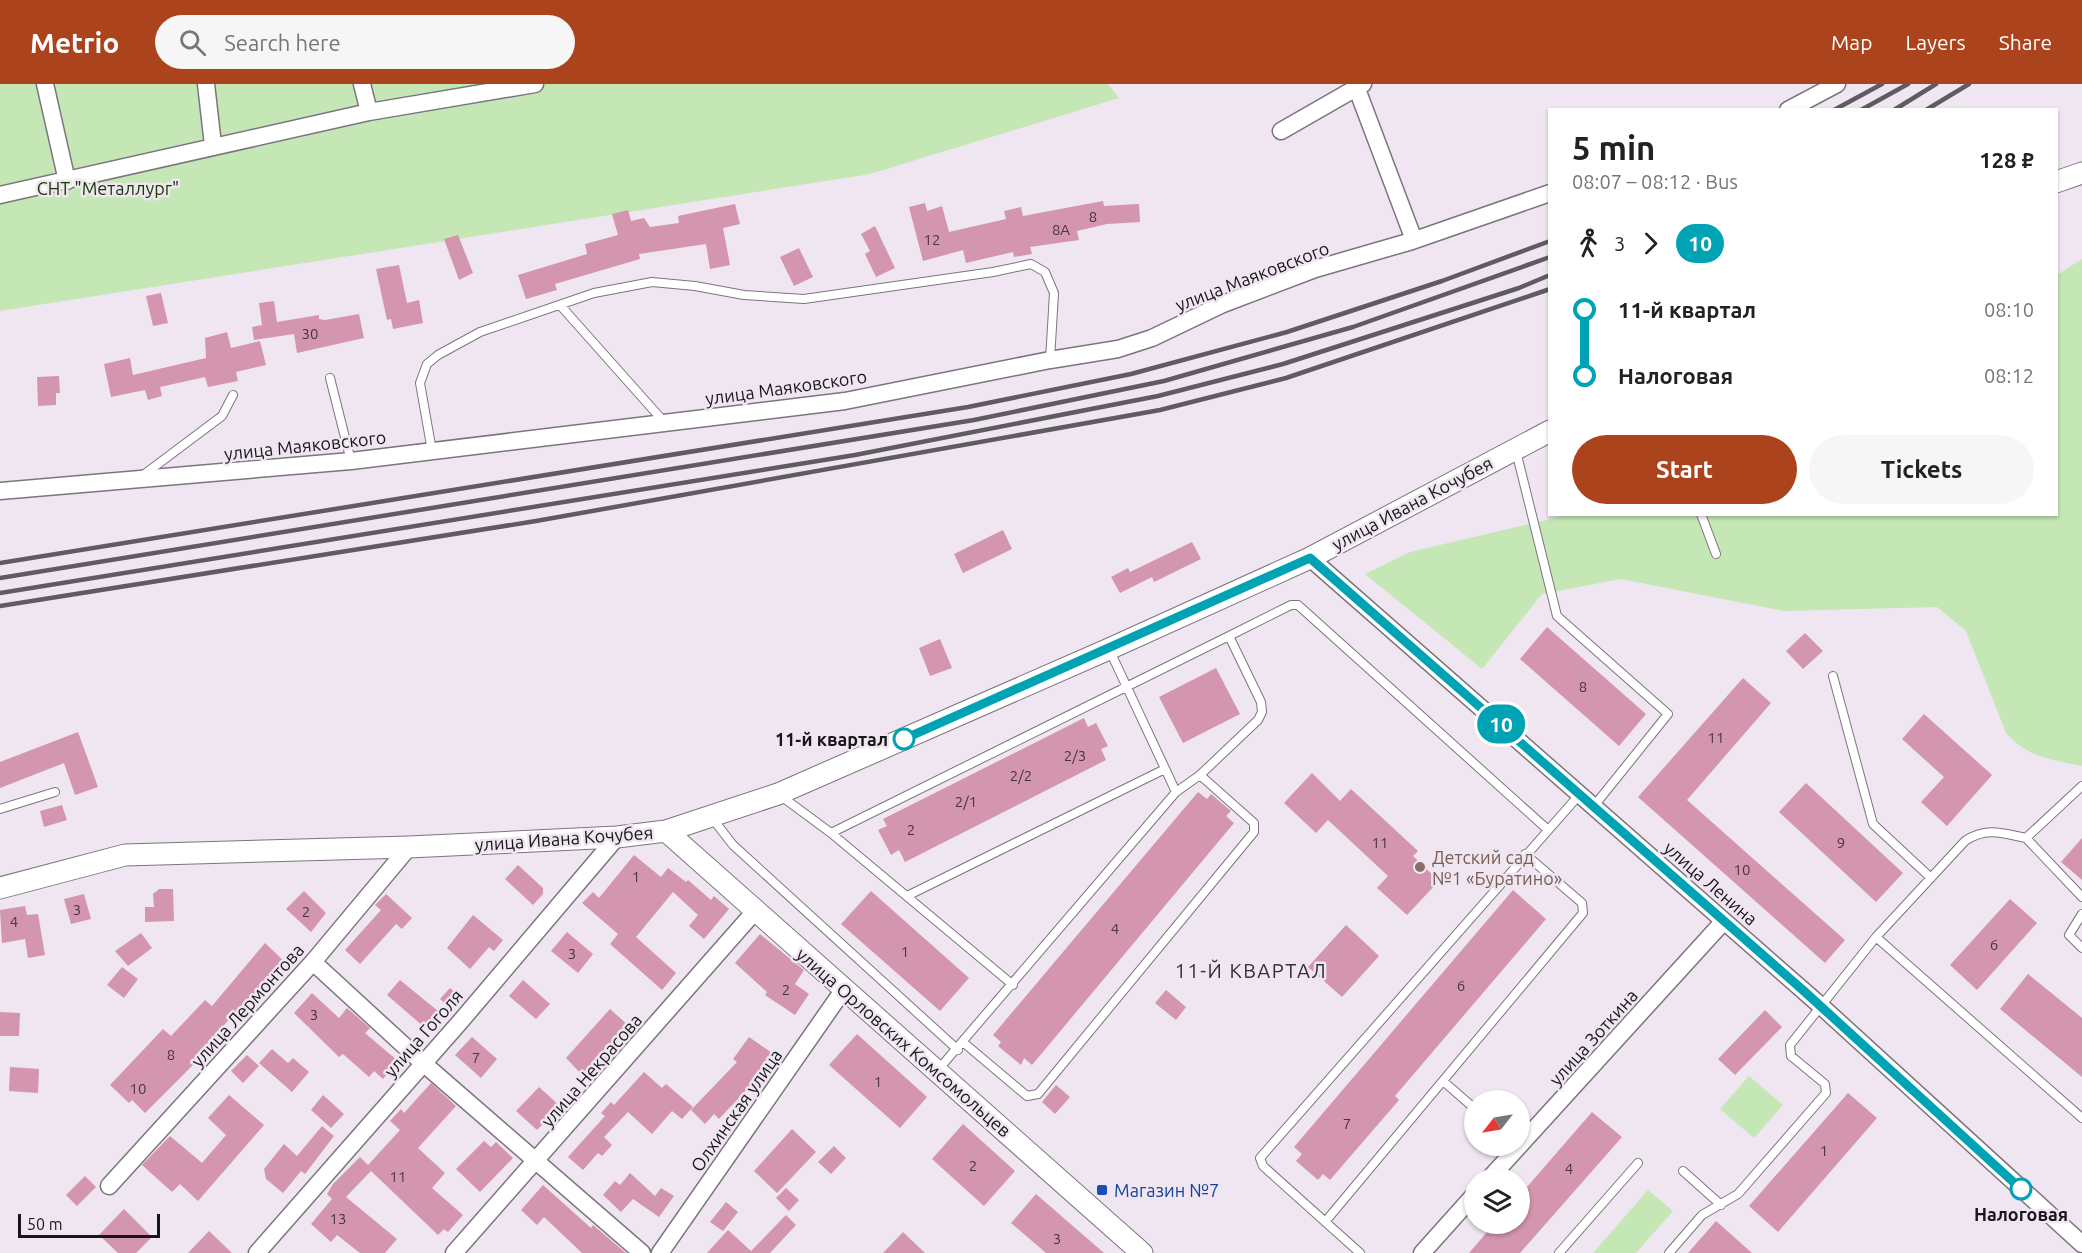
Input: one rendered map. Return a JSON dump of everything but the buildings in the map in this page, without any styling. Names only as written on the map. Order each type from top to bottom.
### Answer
[{"type":"street","points":[[45,84],[67,181]]},
{"type":"street","points":[[206,84],[213,145]]},
{"type":"street","points":[[362,84],[369,112]]},
{"type":"street","points":[[0,195],[213,145],[369,112],[534,84]]},
{"type":"street","points":[[1792,108],[1837,84]]},
{"type":"street","points":[[1281,131],[1360,86],[1414,240]]},
{"type":"street","points":[[2058,181],[2082,173]]},
{"type":"street","name":"улица Маяковского","points":[[0,490],[351,460],[845,401],[1050,360],[1118,350],[1223,304],[1316,269],[1414,240],[1548,194]]},
{"type":"street","name":"улица Ивана Кочубея","points":[[0,888],[125,855],[410,848],[617,837],[666,831],[778,794],[1109,650],[1310,558],[1548,432]]},
{"type":"street","name":"улица Ленина","points":[[1310,558],[1821,1006],[2082,1244]]},
{"type":"street","name":"улица Орловских Комсомольцев","points":[[666,831],[1142,1253]]},
{"type":"street","name":"улица Гоголя","points":[[257,1253],[617,837]]},
{"type":"street","name":"улица Лермонтова","points":[[109,1186],[313,962],[410,848]]},
{"type":"street","name":"улица Некрасова","points":[[454,1253],[537,1162],[756,910]]},
{"type":"street","name":"улица Зоткина","points":[[1530,1135],[1724,921]]},
{"type":"street","points":[[313,962],[423,1063],[642,1253]]},
{"type":"street","name":"Олхинская улица","points":[[660,1253],[844,990]]},
{"type":"street","name":"улица Зоткина","points":[[1500,1168],[1511,1156]]},
{"type":"street","points":[[1422,1253],[1464,1206]]},
{"type":"lane","points":[[432,451],[420,383],[427,364],[438,355],[480,332],[622,286],[652,282],[695,286],[744,295],[804,299],[993,272],[1030,264],[1045,272],[1054,293],[1050,360]]},
{"type":"lane","points":[[560,305],[665,423]]},
{"type":"lane","points":[[330,378],[351,460]]},
{"type":"lane","points":[[140,478],[222,416],[233,395]]},
{"type":"lane","points":[[1515,448],[1557,616],[1668,714],[1594,806]]},
{"type":"lane","points":[[1702,516],[1716,554]]},
{"type":"lane","points":[[831,832],[1291,605],[1303,608],[1547,829]]},
{"type":"lane","points":[[938,1070],[964,1043],[1176,792],[1200,775],[1258,720],[1262,712],[1261,702],[1229,636]]},
{"type":"lane","points":[[1109,650],[1176,792]]},
{"type":"lane","points":[[1833,676],[1874,824],[1931,878]]},
{"type":"lane","points":[[907,896],[1165,769]]},
{"type":"lane","points":[[964,1043],[1027,1096],[1038,1094],[1254,832],[1254,823],[1200,775]]},
{"type":"lane","points":[[2026,838],[2082,786]]},
{"type":"lane","points":[[0,809],[55,792]]},
{"type":"lane","points":[[778,794],[831,832],[1013,985]]},
{"type":"lane","points":[[1360,1253],[1263,1166],[1260,1158],[1580,794]]},
{"type":"lane","points":[[711,816],[733,845],[958,1050]]},
{"type":"lane","points":[[1669,1253],[1702,1215],[1738,1194],[1826,1093],[1825,1084],[1789,1051],[1790,1046],[1876,937],[1965,841],[1978,833],[1990,830],[2026,838],[2082,897]]},
{"type":"lane","points":[[1325,1222],[1583,913],[1582,903],[1525,854]]},
{"type":"lane","points":[[2082,914],[2069,934],[2082,948]]},
{"type":"lane","points":[[1876,937],[2082,1118]]},
{"type":"lane","points":[[1443,1081],[1464,1099]]},
{"type":"lane","points":[[1560,1253],[1638,1163]]},
{"type":"lane","points":[[1683,1171],[1721,1205]]},
{"type":"green space","name":"СНТ \"Металлург\"","points":[[0,84],[1108,84],[1119,98],[870,174],[0,311]]},
{"type":"green space","points":[[2082,259],[2082,766],[2032,753],[2006,733],[1966,631],[1937,607],[1784,611],[1621,579],[1542,594],[1482,669],[1365,574],[1410,552],[1563,516],[2058,516],[2058,274]]},
{"type":"green space","points":[[1749,1076],[1783,1105],[1754,1138],[1720,1109]]},
{"type":"green space","points":[[1648,1190],[1673,1211],[1636,1253],[1593,1253]]},
{"type":"railway","points":[[1838,108],[1882,84]]},
{"type":"railway","points":[[1865,108],[1908,84]]},
{"type":"railway","points":[[1897,108],[1936,84]]},
{"type":"railway","points":[[1929,108],[1969,84]]},
{"type":"railway","points":[[0,563],[968,407],[1131,374],[1287,332],[1442,281],[1548,242]]},
{"type":"railway","points":[[0,578],[974,420],[1164,381],[1353,327],[1548,258]]},
{"type":"railway","points":[[0,593],[855,455],[1158,396],[1283,364],[1519,288],[1548,276]]},
{"type":"railway","points":[[0,606],[536,521],[1160,410],[1286,378],[1548,290]]},
{"type":"bus line","name":"10","points":[[904,739],[1109,650],[1310,558],[1352,592],[1805,992],[2021,1189]]},
{"type":"place","name":"11-й квартал","points":[[904,739]]},
{"type":"place","name":"Детский сад №1 «Буратино»","points":[[1420,867]]},
{"type":"place","name":"Налоговая","points":[[2021,1189]]},
{"type":"place","name":"Магазин №7","points":[[1102,1190]]},
{"type":"district","name":"11-Й КВАРТАЛ","points":[[1251,970]]}]
